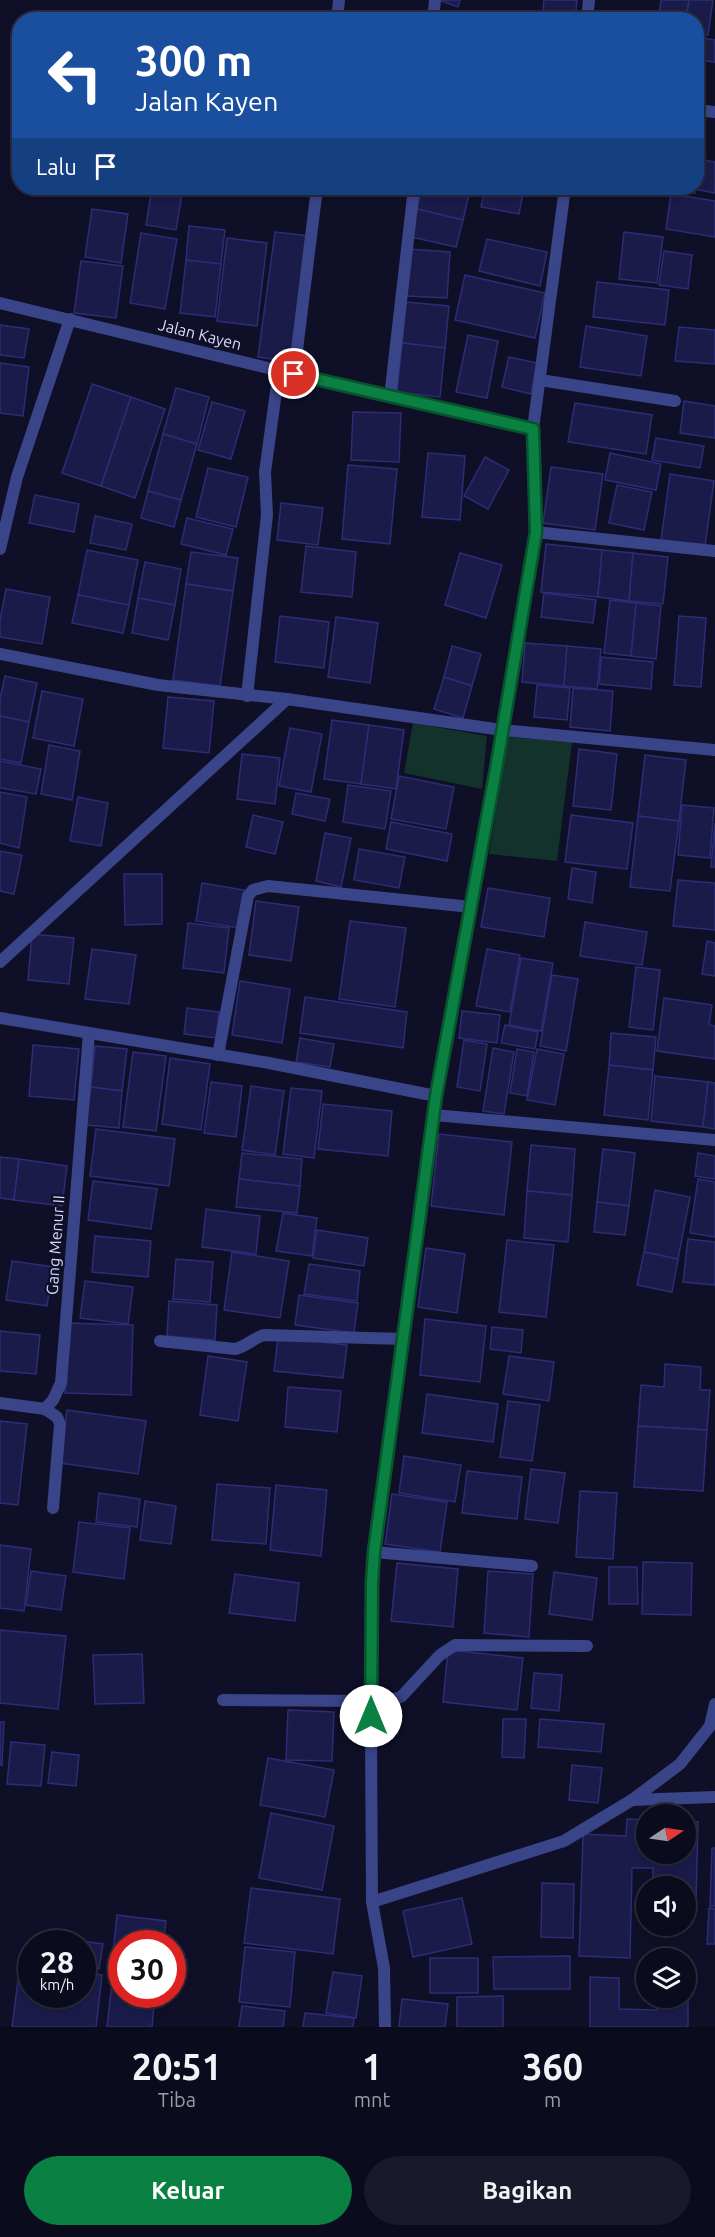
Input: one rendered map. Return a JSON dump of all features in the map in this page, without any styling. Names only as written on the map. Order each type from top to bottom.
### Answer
[{"type":"street","points":[[294,374],[315,195]]},
{"type":"street","points":[[390,397],[413,195]]},
{"type":"street","points":[[385,2027],[384,1968],[372,1902],[371,1701],[374,1552],[436,1096],[536,532],[533,429],[564,195]]},
{"type":"street","name":"Jalan Kayen","points":[[0,303],[533,429]]},
{"type":"street","points":[[1,541],[17,477],[70,319]]},
{"type":"street","points":[[247,696],[267,515],[265,472],[279,370]]},
{"type":"street","points":[[540,380],[675,401]]},
{"type":"street","points":[[536,532],[715,551]]},
{"type":"street","points":[[0,654],[158,685],[287,699],[502,730],[715,750]]},
{"type":"street","points":[[0,962],[287,699]]},
{"type":"street","points":[[218,1055],[248,896],[253,890],[268,886],[471,907]]},
{"type":"street","points":[[0,1018],[218,1055],[436,1096]]},
{"type":"street","name":"Gang Menur II","points":[[45,1409],[53,1400],[61,1383],[89,1033]]},
{"type":"street","points":[[434,1114],[715,1140]]},
{"type":"street","points":[[160,1341],[235,1349],[264,1335],[403,1339]]},
{"type":"street","points":[[0,1403],[45,1409],[57,1417],[60,1424],[53,1508]]},
{"type":"street","points":[[374,1552],[532,1566]]},
{"type":"street","points":[[223,1700],[371,1701],[393,1699],[401,1697],[446,1649],[455,1645],[587,1646]]},
{"type":"street","points":[[372,1902],[564,1840],[632,1800],[680,1764],[710,1726],[715,1704]]},
{"type":"street","points":[[632,1800],[715,1797]]},
{"type":"green space","points":[[413,723],[487,736],[482,789],[404,773]]},
{"type":"green space","points":[[508,737],[572,742],[557,861],[489,854]]},
{"type":"building","points":[[439,0],[460,0],[458,7]]},
{"type":"building","points":[[544,0],[577,0],[576,12],[543,12]]},
{"type":"building","points":[[661,0],[689,0],[687,12],[659,12]]},
{"type":"building","points":[[689,0],[713,0],[708,35],[704,34],[704,12],[687,12]]},
{"type":"building","points":[[704,38],[715,40],[715,62],[704,61]]},
{"type":"building","points":[[704,160],[715,162],[715,193],[704,191]]},
{"type":"building","points":[[151,195],[182,195],[176,230],[146,225]]},
{"type":"building","points":[[420,195],[469,195],[463,220],[417,209]]},
{"type":"building","points":[[484,195],[523,195],[519,214],[481,207]]},
{"type":"building","points":[[671,195],[715,201],[715,237],[666,229]]},
{"type":"building","points":[[92,209],[128,214],[121,263],[85,257]]},
{"type":"building","points":[[417,209],[463,220],[456,247],[411,237]]},
{"type":"building","points":[[189,226],[225,230],[221,264],[186,260]]},
{"type":"building","points":[[275,232],[310,236],[294,362],[258,357]]},
{"type":"building","points":[[624,232],[663,237],[657,283],[619,279]]},
{"type":"building","points":[[141,233],[177,239],[165,309],[130,303]]},
{"type":"building","points":[[227,238],[267,243],[257,326],[217,321]]},
{"type":"building","points":[[487,239],[547,252],[540,286],[479,271]]},
{"type":"building","points":[[409,249],[450,252],[447,298],[406,296]]},
{"type":"building","points":[[664,251],[692,255],[688,289],[659,285]]},
{"type":"building","points":[[186,260],[221,264],[215,317],[180,313]]},
{"type":"building","points":[[81,261],[123,266],[116,318],[74,313]]},
{"type":"building","points":[[465,275],[545,293],[535,338],[455,320]]},
{"type":"building","points":[[597,282],[669,290],[665,325],[593,317]]},
{"type":"building","points":[[406,302],[449,306],[445,348],[402,343]]},
{"type":"building","points":[[0,325],[29,329],[24,358],[0,355]]},
{"type":"building","points":[[586,326],[647,336],[641,376],[580,367]]},
{"type":"building","points":[[679,327],[715,330],[715,364],[675,361]]},
{"type":"building","points":[[468,335],[498,341],[487,398],[456,392]]},
{"type":"building","points":[[402,343],[445,348],[440,397],[397,392]]},
{"type":"building","points":[[509,357],[537,363],[531,394],[502,387]]},
{"type":"building","points":[[0,363],[29,367],[23,416],[0,413]]},
{"type":"building","points":[[92,384],[131,397],[101,486],[62,473]]},
{"type":"building","points":[[176,388],[209,397],[197,444],[163,434]]},
{"type":"building","points":[[131,397],[165,409],[135,498],[101,486]]},
{"type":"building","points":[[684,401],[715,406],[715,438],[680,433]]},
{"type":"building","points":[[212,402],[245,411],[231,459],[198,450]]},
{"type":"building","points":[[575,403],[652,415],[646,454],[568,442]]},
{"type":"building","points":[[353,412],[401,413],[399,462],[351,460]]},
{"type":"building","points":[[163,434],[197,444],[181,500],[148,491]]},
{"type":"building","points":[[656,438],[704,446],[700,468],[652,460]]},
{"type":"building","points":[[428,453],[465,456],[460,520],[422,517]]},
{"type":"building","points":[[610,453],[661,464],[656,490],[605,480]]},
{"type":"building","points":[[485,457],[509,470],[488,509],[464,496]]},
{"type":"building","points":[[348,465],[397,469],[390,544],[342,539]]},
{"type":"building","points":[[551,467],[603,474],[595,530],[543,523]]},
{"type":"building","points":[[208,468],[248,477],[236,527],[196,517]]},
{"type":"building","points":[[670,474],[714,481],[705,546],[661,540]]},
{"type":"building","points":[[617,485],[652,492],[644,530],[609,523]]},
{"type":"building","points":[[148,491],[181,500],[174,527],[141,518]]},
{"type":"building","points":[[35,495],[79,504],[74,532],[29,523]]},
{"type":"building","points":[[281,503],[323,508],[318,545],[277,540]]},
{"type":"building","points":[[95,516],[132,524],[126,550],[90,543]]},
{"type":"building","points":[[187,518],[233,529],[226,555],[181,544]]},
{"type":"building","points":[[546,544],[602,550],[598,597],[541,592]]},
{"type":"building","points":[[306,546],[356,552],[352,597],[301,592]]},
{"type":"building","points":[[87,550],[138,560],[129,605],[78,595]]},
{"type":"building","points":[[602,550],[633,553],[629,601],[598,597]]},
{"type":"building","points":[[191,552],[238,558],[233,591],[186,584]]},
{"type":"building","points":[[460,553],[502,565],[486,618],[445,605]]},
{"type":"building","points":[[633,553],[668,557],[663,604],[629,601]]},
{"type":"building","points":[[145,562],[181,569],[175,605],[138,598]]},
{"type":"building","points":[[186,584],[233,591],[220,686],[173,680]]},
{"type":"building","points":[[6,589],[50,597],[42,644],[0,637],[0,620]]},
{"type":"building","points":[[544,593],[596,600],[593,623],[541,617]]},
{"type":"building","points":[[78,595],[129,605],[123,633],[72,623]]},
{"type":"building","points":[[138,598],[175,605],[168,640],[132,633]]},
{"type":"building","points":[[610,600],[636,603],[631,656],[604,653]]},
{"type":"building","points":[[636,603],[661,606],[656,659],[631,656]]},
{"type":"building","points":[[280,616],[329,622],[324,668],[275,662]]},
{"type":"building","points":[[679,616],[706,618],[701,687],[674,685]]},
{"type":"building","points":[[336,617],[378,623],[370,683],[328,677]]},
{"type":"building","points":[[525,643],[567,646],[564,686],[522,682]]},
{"type":"building","points":[[452,646],[481,654],[472,686],[444,677]]},
{"type":"building","points":[[567,646],[601,649],[597,689],[564,686]]},
{"type":"building","points":[[601,657],[653,662],[651,689],[599,684]]},
{"type":"building","points":[[5,676],[37,683],[29,722],[0,716],[0,699]]},
{"type":"building","points":[[444,677],[472,686],[463,718],[434,709]]},
{"type":"building","points":[[537,685],[570,688],[567,720],[534,717]]},
{"type":"building","points":[[573,688],[613,691],[610,731],[570,727]]},
{"type":"building","points":[[42,691],[83,699],[74,746],[33,738]]},
{"type":"building","points":[[168,697],[214,701],[209,753],[163,748]]},
{"type":"building","points":[[0,716],[29,722],[21,763],[0,759]]},
{"type":"building","points":[[332,720],[369,725],[361,784],[324,779]]},
{"type":"building","points":[[369,725],[404,730],[396,789],[361,784]]},
{"type":"building","points":[[290,728],[322,734],[311,792],[279,786]]},
{"type":"building","points":[[49,745],[80,751],[72,800],[41,794]]},
{"type":"building","points":[[579,749],[617,754],[611,810],[573,806]]},
{"type":"building","points":[[242,754],[280,758],[275,804],[237,799]]},
{"type":"building","points":[[645,755],[686,760],[679,821],[638,816]]},
{"type":"building","points":[[0,761],[41,769],[36,794],[0,788]]},
{"type":"building","points":[[399,776],[454,787],[446,829],[391,819]]},
{"type":"building","points":[[348,785],[391,791],[385,829],[343,822]]},
{"type":"building","points":[[0,792],[27,797],[19,848],[0,843]]},
{"type":"building","points":[[296,793],[330,799],[325,821],[292,814]]},
{"type":"building","points":[[78,797],[108,803],[101,846],[70,841]]},
{"type":"building","points":[[682,805],[714,808],[710,858],[678,855]]},
{"type":"building","points":[[253,815],[283,822],[275,854],[246,847]]},
{"type":"building","points":[[571,815],[633,823],[627,869],[565,862]]},
{"type":"building","points":[[638,816],[679,821],[670,891],[630,887]]},
{"type":"building","points":[[391,822],[452,834],[447,861],[386,849]]},
{"type":"building","points":[[715,823],[715,867],[711,867]]},
{"type":"building","points":[[325,833],[351,838],[341,887],[316,881]]},
{"type":"building","points":[[359,849],[405,857],[399,888],[354,880]]},
{"type":"building","points":[[0,851],[22,855],[14,894],[0,891]]},
{"type":"building","points":[[572,868],[596,872],[592,903],[568,899]]},
{"type":"building","points":[[124,874],[162,874],[162,924],[125,925]]},
{"type":"building","points":[[678,880],[715,883],[715,930],[673,926]]},
{"type":"building","points":[[202,883],[244,890],[239,928],[196,921]]},
{"type":"building","points":[[488,888],[550,898],[544,937],[481,927]]},
{"type":"building","points":[[256,901],[299,907],[291,961],[249,955]]},
{"type":"building","points":[[350,921],[406,928],[395,1007],[339,999]]},
{"type":"building","points":[[585,922],[647,932],[642,965],[580,956]]},
{"type":"building","points":[[188,923],[229,928],[224,973],[183,968]]},
{"type":"building","points":[[32,934],[74,938],[69,984],[28,980]]},
{"type":"building","points":[[707,941],[715,943],[715,976],[702,974]]},
{"type":"building","points":[[92,949],[136,955],[129,1004],[85,999]]},
{"type":"building","points":[[487,949],[520,955],[510,1012],[476,1006]]},
{"type":"building","points":[[521,958],[553,963],[541,1031],[509,1025]]},
{"type":"building","points":[[636,967],[660,970],[653,1030],[629,1027]]},
{"type":"building","points":[[552,975],[578,979],[566,1051],[540,1046]]},
{"type":"building","points":[[240,981],[290,989],[282,1043],[232,1035]]},
{"type":"building","points":[[305,997],[407,1012],[403,1048],[300,1033]]},
{"type":"building","points":[[664,998],[712,1005],[709,1025],[715,1026],[715,1059],[657,1051]]},
{"type":"building","points":[[187,1008],[219,1012],[216,1038],[184,1034]]},
{"type":"building","points":[[462,1011],[500,1015],[497,1043],[459,1038]]},
{"type":"building","points":[[505,1025],[538,1032],[535,1049],[501,1043]]},
{"type":"building","points":[[611,1033],[656,1037],[653,1070],[609,1065]]},
{"type":"building","points":[[300,1038],[334,1044],[330,1067],[296,1062]]},
{"type":"building","points":[[464,1040],[487,1044],[480,1091],[457,1087]]},
{"type":"building","points":[[33,1045],[79,1049],[74,1100],[29,1096]]},
{"type":"building","points":[[95,1046],[127,1049],[122,1091],[91,1087]]},
{"type":"building","points":[[493,1048],[514,1052],[504,1114],[483,1111]]},
{"type":"building","points":[[517,1049],[534,1052],[527,1096],[510,1093]]},
{"type":"building","points":[[537,1049],[564,1054],[555,1105],[527,1100]]},
{"type":"building","points":[[133,1052],[166,1056],[156,1131],[123,1127]]},
{"type":"building","points":[[170,1058],[210,1064],[201,1130],[162,1124]]},
{"type":"building","points":[[609,1065],[653,1070],[648,1120],[604,1115]]},
{"type":"building","points":[[655,1076],[708,1082],[703,1127],[651,1121]]},
{"type":"building","points":[[211,1082],[242,1086],[236,1137],[204,1133]]},
{"type":"building","points":[[708,1082],[715,1083],[715,1129],[703,1127]]},
{"type":"building","points":[[251,1086],[284,1091],[275,1155],[242,1150]]},
{"type":"building","points":[[91,1087],[122,1091],[119,1128],[86,1125]]},
{"type":"building","points":[[291,1088],[322,1091],[314,1158],[283,1154]]},
{"type":"building","points":[[323,1104],[392,1111],[388,1156],[318,1149]]},
{"type":"building","points":[[96,1129],[175,1139],[169,1186],[90,1176]]},
{"type":"building","points":[[439,1134],[512,1142],[504,1215],[431,1206]]},
{"type":"building","points":[[531,1145],[575,1149],[572,1195],[527,1191]]},
{"type":"building","points":[[603,1149],[635,1153],[629,1206],[597,1202]]},
{"type":"building","points":[[242,1153],[302,1159],[300,1186],[239,1179]]},
{"type":"building","points":[[698,1153],[715,1156],[715,1179],[695,1176]]},
{"type":"building","points":[[0,1157],[19,1159],[14,1200],[0,1198]]},
{"type":"building","points":[[19,1159],[67,1166],[62,1206],[14,1200]]},
{"type":"building","points":[[239,1179],[300,1186],[297,1213],[236,1207]]},
{"type":"building","points":[[698,1179],[715,1182],[715,1237],[690,1233]]},
{"type":"building","points":[[93,1181],[157,1189],[151,1229],[88,1220]]},
{"type":"building","points":[[655,1190],[690,1197],[678,1259],[644,1252]]},
{"type":"building","points":[[527,1191],[572,1195],[568,1242],[524,1238]]},
{"type":"building","points":[[597,1202],[629,1206],[625,1235],[594,1232]]},
{"type":"building","points":[[206,1209],[260,1216],[256,1254],[202,1247]]},
{"type":"building","points":[[283,1213],[317,1218],[312,1256],[276,1251]]},
{"type":"building","points":[[317,1230],[368,1238],[364,1266],[313,1258]]},
{"type":"building","points":[[95,1236],[151,1241],[148,1277],[92,1272]]},
{"type":"building","points":[[688,1239],[715,1242],[715,1285],[683,1282]]},
{"type":"building","points":[[507,1240],[554,1245],[546,1317],[499,1312]]},
{"type":"building","points":[[426,1248],[465,1254],[457,1313],[418,1307]]},
{"type":"building","points":[[232,1252],[289,1261],[280,1318],[224,1310]]},
{"type":"building","points":[[644,1252],[678,1259],[672,1292],[637,1285]]},
{"type":"building","points":[[176,1259],[213,1262],[210,1302],[173,1299]]},
{"type":"building","points":[[12,1261],[53,1267],[47,1306],[6,1300]]},
{"type":"building","points":[[309,1264],[360,1271],[357,1301],[304,1294]]},
{"type":"building","points":[[85,1281],[133,1287],[128,1324],[80,1318]]},
{"type":"building","points":[[299,1295],[358,1303],[354,1333],[295,1325]]},
{"type":"building","points":[[169,1301],[217,1305],[215,1340],[167,1336]]},
{"type":"building","points":[[425,1319],[486,1326],[480,1382],[420,1375]]},
{"type":"building","points":[[67,1323],[133,1325],[131,1395],[65,1393]]},
{"type":"building","points":[[492,1327],[523,1330],[521,1353],[490,1349]]},
{"type":"building","points":[[0,1331],[40,1335],[36,1374],[0,1371]]},
{"type":"building","points":[[278,1337],[347,1345],[343,1378],[274,1371]]},
{"type":"building","points":[[208,1356],[247,1362],[238,1421],[200,1415]]},
{"type":"building","points":[[509,1356],[554,1362],[549,1401],[503,1394]]},
{"type":"building","points":[[665,1364],[701,1367],[700,1390],[710,1390],[707,1430],[638,1426],[641,1385],[664,1387]]},
{"type":"building","points":[[288,1387],[341,1391],[337,1432],[285,1427]]},
{"type":"building","points":[[427,1394],[498,1404],[493,1442],[422,1433]]},
{"type":"building","points":[[508,1401],[540,1405],[532,1461],[500,1457]]},
{"type":"building","points":[[67,1410],[146,1421],[138,1474],[60,1463]]},
{"type":"building","points":[[0,1421],[27,1424],[18,1505],[0,1503]]},
{"type":"building","points":[[638,1426],[707,1430],[703,1491],[634,1487]]},
{"type":"building","points":[[404,1456],[461,1465],[455,1502],[399,1493]]},
{"type":"building","points":[[531,1469],[565,1473],[558,1523],[525,1519]]},
{"type":"building","points":[[467,1471],[522,1477],[517,1519],[462,1513]]},
{"type":"building","points":[[217,1484],[270,1488],[266,1544],[212,1540]]},
{"type":"building","points":[[276,1485],[327,1490],[321,1556],[270,1550]]},
{"type":"building","points":[[580,1491],[617,1493],[613,1559],[576,1557]]},
{"type":"building","points":[[99,1493],[140,1499],[137,1527],[96,1522]]},
{"type":"building","points":[[392,1494],[447,1502],[440,1552],[385,1544]]},
{"type":"building","points":[[145,1501],[176,1506],[171,1544],[140,1540]]},
{"type":"building","points":[[79,1522],[130,1528],[124,1579],[73,1572]]},
{"type":"building","points":[[0,1545],[31,1549],[24,1611],[0,1608]]},
{"type":"building","points":[[643,1562],[692,1563],[691,1615],[642,1614]]},
{"type":"building","points":[[397,1563],[458,1569],[453,1627],[391,1621]]},
{"type":"building","points":[[609,1567],[637,1567],[638,1604],[609,1604]]},
{"type":"building","points":[[31,1571],[66,1576],[61,1610],[26,1605]]},
{"type":"building","points":[[488,1571],[533,1574],[529,1637],[484,1633]]},
{"type":"building","points":[[554,1572],[597,1578],[592,1620],[549,1614]]},
{"type":"building","points":[[235,1574],[299,1583],[295,1621],[229,1613]]},
{"type":"building","points":[[0,1630],[66,1636],[58,1709],[0,1703]]},
{"type":"building","points":[[448,1650],[523,1658],[517,1710],[443,1702]]},
{"type":"building","points":[[142,1654],[144,1703],[95,1704],[93,1655]]},
{"type":"building","points":[[534,1673],[562,1675],[559,1711],[531,1708]]},
{"type":"building","points":[[288,1710],[334,1712],[332,1761],[286,1760]]},
{"type":"building","points":[[503,1719],[526,1719],[524,1758],[502,1757]]},
{"type":"building","points":[[540,1719],[604,1724],[601,1752],[538,1747]]},
{"type":"building","points":[[0,1722],[4,1722],[2,1765],[0,1765]]},
{"type":"building","points":[[11,1742],[45,1745],[41,1786],[7,1784]]},
{"type":"building","points":[[52,1752],[79,1755],[76,1786],[48,1783]]},
{"type":"building","points":[[268,1758],[334,1770],[325,1817],[260,1805]]},
{"type":"building","points":[[572,1765],[602,1768],[598,1803],[569,1800]]},
{"type":"building","points":[[271,1813],[334,1826],[322,1890],[259,1878]]},
{"type":"building","points":[[627,1819],[636,1819],[636,1864],[696,1864],[696,1822],[698,1822],[696,1903],[696,1876],[653,1876],[653,1868],[632,1868],[630,1958],[579,1956],[583,1834],[626,1836]]},
{"type":"building","points":[[712,1848],[715,1848],[715,1906],[710,1906]]},
{"type":"building","points":[[542,1883],[574,1884],[573,1938],[541,1937]]},
{"type":"building","points":[[251,1888],[340,1899],[333,1954],[244,1943]]},
{"type":"building","points":[[462,1898],[472,1944],[413,1957],[403,1911]]},
{"type":"building","points":[[709,1908],[715,1909],[715,1944],[707,1944]]},
{"type":"building","points":[[117,1915],[166,1921],[165,1930],[115,1930]]},
{"type":"building","points":[[96,1943],[103,1944],[99,1969],[96,1969]]},
{"type":"building","points":[[245,1947],[295,1952],[290,2007],[239,2002]]},
{"type":"building","points":[[570,1956],[570,1989],[494,1989],[493,1957]]},
{"type":"building","points":[[430,1958],[478,1958],[478,1993],[430,1993]]},
{"type":"building","points":[[333,1972],[362,1976],[356,2018],[326,2013]]},
{"type":"building","points":[[96,1974],[102,1975],[96,2027],[12,2027],[18,1980],[18,2008],[96,2008]]},
{"type":"building","points":[[590,1977],[619,1978],[619,2009],[657,2010],[657,2008],[688,2008],[688,2027],[590,2027]]},
{"type":"building","points":[[503,1996],[503,2027],[457,2027],[457,1997]]},
{"type":"building","points":[[402,1999],[448,2004],[445,2027],[399,2027]]},
{"type":"building","points":[[242,2006],[285,2011],[283,2027],[239,2027]]},
{"type":"building","points":[[109,2008],[154,2008],[152,2027],[107,2027]]},
{"type":"building","points":[[305,2013],[354,2018],[353,2027],[303,2027]]},
{"type":"route","points":[[294,374],[533,429],[536,532],[496,769],[436,1096],[374,1552],[371,1716]]}]
